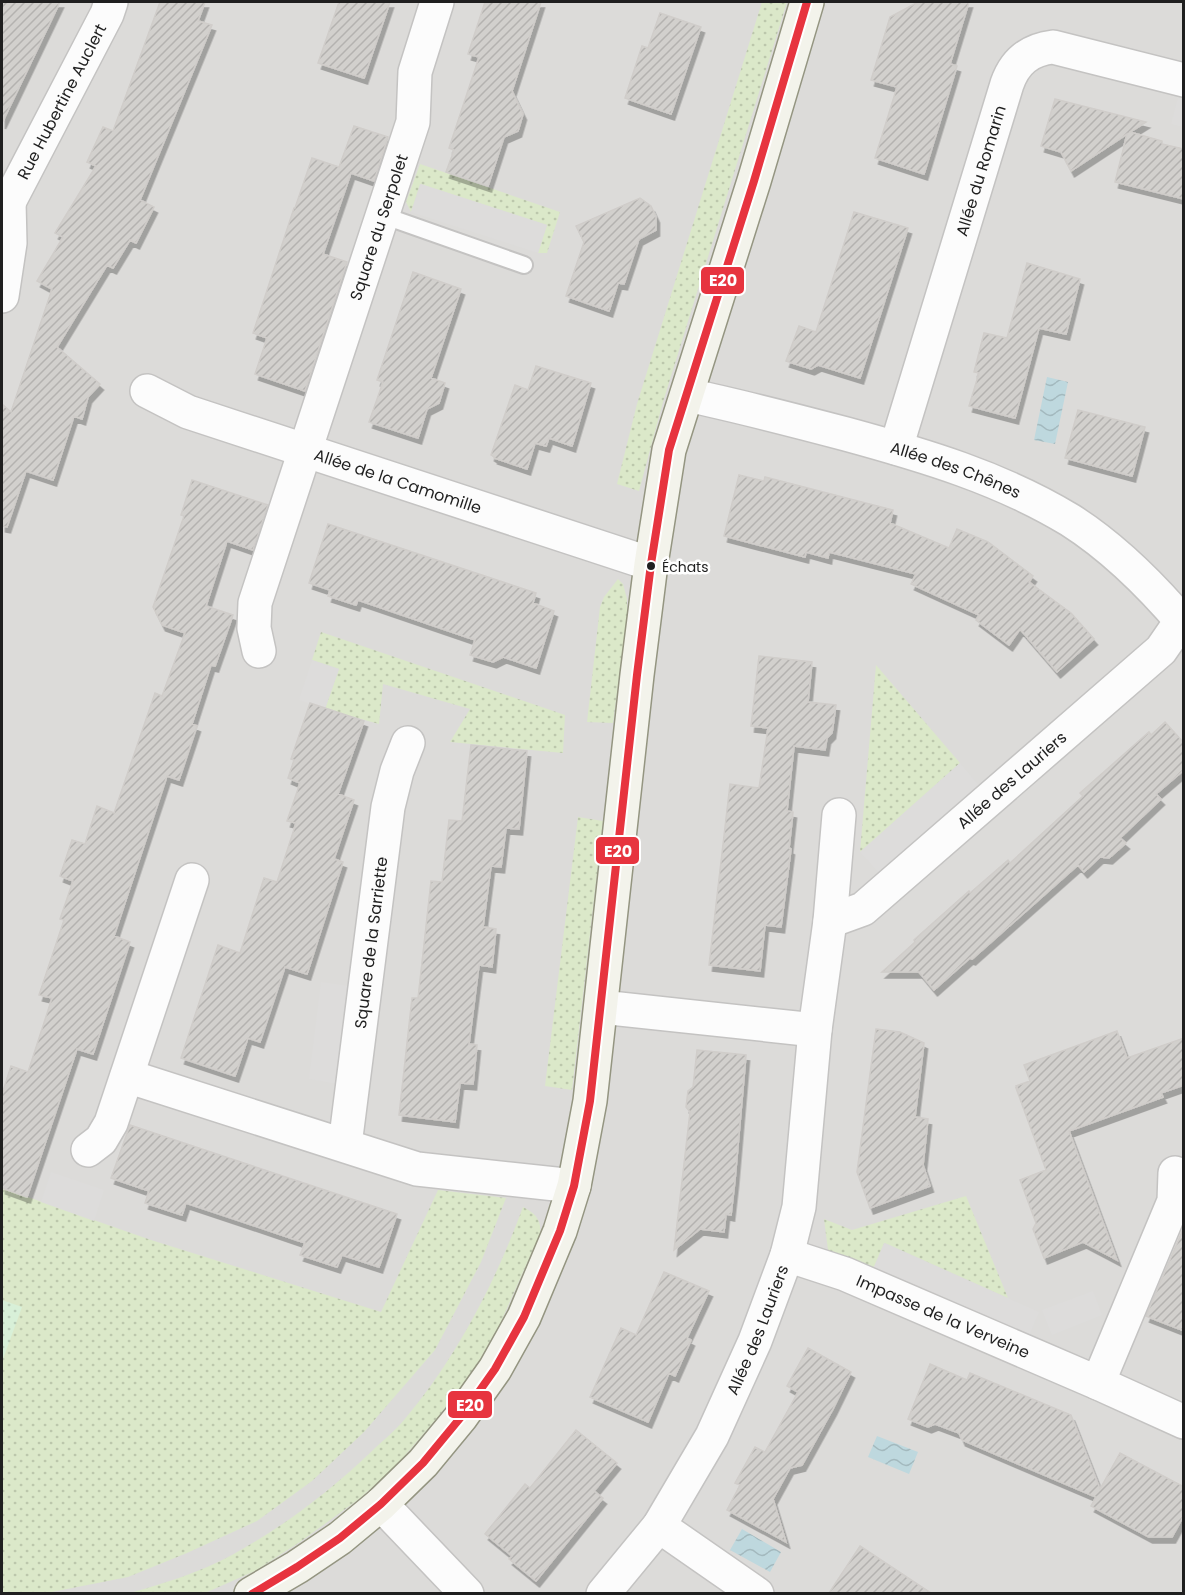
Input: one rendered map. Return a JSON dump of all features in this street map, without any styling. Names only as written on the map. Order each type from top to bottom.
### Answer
[{"type":"street","name":"Rue Hubertine Auclert","points":[[2,296],[10,243],[5,204],[107,14],[111,2]]},
{"type":"street","name":"Square du Serpolet","points":[[259,651],[254,628],[255,603],[413,122],[415,72],[437,2]]},
{"type":"street","points":[[251,1593],[332,1544],[381,1504],[423,1463],[461,1417],[495,1369],[524,1317],[561,1231],[574,1186],[590,1101],[651,564],[669,450],[754,181],[807,2]]},
{"type":"street","name":"Allée du Romarin","points":[[896,448],[1007,84],[1011,72],[1019,61],[1041,48],[1053,47],[1184,80]]},
{"type":"street","name":"Allée de la Camomille","points":[[147,391],[188,412],[651,564]]},
{"type":"street","name":"Allée des Chênes","points":[[687,394],[750,408],[943,462],[1033,500],[1070,520],[1122,559],[1151,586],[1182,622]]},
{"type":"street","name":"Allée des Lauriers","points":[[830,921],[862,909],[1161,650],[1182,622]]},
{"type":"street","name":"Square de la Sarriette","points":[[345,1145],[388,807],[397,771],[408,743]]},
{"type":"street","name":"Allée des Lauriers","points":[[603,1593],[659,1526],[687,1479],[736,1387],[787,1255],[800,1207],[815,1030],[830,921],[839,815]]},
{"type":"street","points":[[88,1150],[107,1132],[192,880]]},
{"type":"street","points":[[601,1007],[815,1030]]},
{"type":"street","points":[[127,1076],[417,1169],[574,1186]]},
{"type":"street","points":[[1098,1383],[1174,1201],[1175,1173]]},
{"type":"street","name":"Impasse de la Verveine","points":[[787,1255],[844,1274],[1184,1422]]},
{"type":"street","points":[[381,1504],[467,1593]]},
{"type":"street","points":[[659,1526],[757,1593]]},
{"type":"lane","points":[[382,215],[524,266]]},
{"type":"shaded area","points":[[2,2],[1183,2],[1183,1593],[2,1593]]},
{"type":"shaded area","points":[[1178,98],[1183,100],[1183,127],[1171,124]]},
{"type":"shaded area","points":[[421,184],[547,225],[538,253],[411,212]]},
{"type":"shaded area","points":[[312,660],[339,669],[325,709],[299,700]]},
{"type":"shaded area","points":[[960,763],[981,788],[882,876],[860,852]]},
{"type":"shaded area","points":[[321,982],[349,986],[338,1084],[309,1079]]},
{"type":"shaded area","points":[[51,1172],[104,1190],[94,1221],[41,1202]]},
{"type":"shaded area","points":[[884,1243],[1039,1312],[1028,1338],[873,1269]]},
{"type":"shaded area","points":[[1093,1291],[1102,1315],[1052,1335],[1042,1310]]},
{"type":"green space","points":[[762,2],[787,2],[663,402],[639,491],[617,484],[637,404]]},
{"type":"green space","points":[[420,164],[560,212],[547,253],[538,253],[547,225],[420,184],[411,212],[406,202]]},
{"type":"green space","points":[[618,579],[623,584],[627,599],[627,617],[613,723],[587,722],[600,607],[604,597]]},
{"type":"green space","points":[[321,632],[565,715],[563,753],[450,742],[470,709],[383,684],[379,724],[325,709],[339,669],[312,660]]},
{"type":"green space","points":[[876,665],[960,763],[860,852]]},
{"type":"green space","points":[[578,817],[603,821],[572,1090],[545,1086]]},
{"type":"green space","points":[[2,1188],[151,1240],[381,1312],[438,1190],[506,1198],[481,1262],[435,1350],[364,1432],[312,1481],[257,1521],[128,1577],[47,1593],[2,1594]]},
{"type":"green space","points":[[966,1196],[1008,1298],[885,1243],[873,1269],[828,1250],[824,1219],[852,1230]]},
{"type":"green space","points":[[523,1207],[537,1218],[540,1234],[500,1324],[476,1366],[438,1417],[395,1467],[359,1499],[255,1571],[205,1593],[130,1593],[195,1572],[251,1544],[322,1495],[396,1429],[423,1396],[458,1345],[487,1291]]},
{"type":"green space","points":[[2,1300],[22,1307],[3,1359],[2,1359]]},
{"type":"water","points":[[1047,377],[1068,382],[1055,444],[1034,440]]},
{"type":"water","points":[[877,1436],[918,1452],[909,1474],[868,1457]]},
{"type":"water","points":[[742,1529],[781,1552],[770,1572],[730,1550]]},
{"type":"building","points":[[2,2],[60,2],[2,123]]},
{"type":"building","points":[[160,2],[205,2],[198,21],[212,25],[140,200],[154,207],[136,243],[130,240],[113,268],[107,265],[57,347],[100,384],[88,397],[82,419],[74,416],[53,480],[26,471],[7,527],[2,526],[2,404],[11,412],[52,289],[37,281],[63,237],[55,233],[96,166],[87,162],[103,127],[113,131]]},
{"type":"building","points":[[339,2],[390,2],[364,78],[318,63]]},
{"type":"building","points":[[485,2],[541,2],[512,91],[523,114],[518,131],[504,137],[488,186],[446,172],[454,150],[449,148],[479,57],[468,54]]},
{"type":"building","points":[[918,2],[969,2],[950,64],[957,66],[924,174],[875,158],[897,87],[871,80],[890,17]]},
{"type":"building","points":[[660,13],[701,27],[671,114],[625,98],[642,46],[648,48]]},
{"type":"building","points":[[1055,99],[1146,122],[1130,132],[1162,141],[1162,144],[1184,149],[1184,199],[1115,182],[1127,134],[1071,171],[1061,152],[1041,146]]},
{"type":"building","points":[[354,126],[388,137],[374,181],[351,173],[323,254],[347,262],[305,391],[255,374],[267,338],[253,333],[312,158],[339,167]]},
{"type":"building","points":[[640,198],[651,206],[656,217],[656,230],[639,239],[624,284],[618,283],[609,311],[566,296],[584,242],[576,226]]},
{"type":"building","points":[[854,212],[908,228],[860,378],[818,365],[811,369],[786,361],[799,326],[816,332]]},
{"type":"building","points":[[1027,263],[1080,279],[1066,334],[1039,328],[1015,418],[969,406],[979,373],[974,372],[984,333],[1007,338]]},
{"type":"building","points":[[413,272],[461,289],[431,378],[445,383],[439,403],[427,409],[418,438],[369,422],[383,382],[377,380]]},
{"type":"building","points":[[536,366],[591,383],[572,446],[549,438],[546,446],[535,443],[527,469],[491,455],[515,385],[528,390]]},
{"type":"building","points":[[1078,410],[1145,427],[1132,476],[1065,458]]},
{"type":"building","points":[[739,475],[764,481],[765,477],[893,510],[890,523],[949,548],[957,529],[988,542],[1033,576],[1029,582],[1071,613],[1094,639],[1057,672],[1020,629],[1009,645],[976,620],[979,615],[911,584],[916,574],[829,552],[828,558],[806,552],[805,557],[724,536]]},
{"type":"building","points":[[192,480],[268,505],[253,550],[227,541],[206,606],[233,615],[215,666],[211,665],[192,724],[197,726],[179,780],[167,776],[114,936],[130,942],[93,1054],[77,1049],[27,1197],[2,1188],[2,1094],[11,1066],[28,1072],[52,998],[39,995],[64,920],[60,919],[73,881],[60,876],[72,840],[85,844],[97,806],[114,813],[155,693],[162,696],[185,633],[162,625],[153,607],[184,516],[181,515]]},
{"type":"building","points":[[328,524],[536,593],[533,603],[554,611],[536,668],[503,657],[493,662],[470,655],[475,640],[358,600],[356,605],[328,596],[330,590],[309,583]]},
{"type":"building","points":[[759,656],[812,662],[808,702],[836,705],[832,733],[827,738],[825,750],[794,746],[787,811],[793,812],[789,848],[791,849],[781,927],[765,925],[760,971],[709,965],[730,784],[759,788],[768,728],[751,726]]},
{"type":"building","points":[[310,703],[364,721],[338,794],[354,800],[334,859],[343,862],[307,974],[285,967],[260,1042],[248,1038],[235,1076],[181,1058],[218,945],[240,953],[264,878],[277,882],[296,823],[287,821],[300,783],[288,778],[294,760],[291,759]]},
{"type":"building","points":[[1165,722],[1184,743],[1184,770],[1156,794],[1161,799],[1120,838],[1126,843],[1109,858],[1100,857],[1084,872],[1078,865],[934,990],[919,972],[882,972],[969,891],[970,893],[1008,860],[1010,863],[1083,796],[1080,793],[1149,732],[1151,735]]},
{"type":"building","points":[[471,745],[527,751],[519,829],[506,828],[501,867],[491,866],[483,927],[496,929],[492,967],[479,965],[469,1044],[477,1045],[473,1084],[460,1083],[455,1122],[399,1115],[412,998],[418,998],[431,881],[442,882],[449,820],[462,821]]},
{"type":"building","points":[[876,1029],[900,1032],[924,1043],[915,1117],[928,1119],[923,1165],[930,1186],[870,1208],[857,1172]]},
{"type":"building","points":[[1117,1031],[1127,1058],[1184,1038],[1184,1085],[1161,1093],[1163,1097],[1069,1131],[1117,1260],[1083,1242],[1044,1258],[1033,1229],[1036,1223],[1020,1180],[1046,1170],[1016,1086],[1030,1081],[1024,1065]]},
{"type":"building","points":[[697,1050],[746,1055],[731,1215],[726,1214],[724,1232],[700,1229],[674,1250],[690,1112],[686,1107],[688,1091],[693,1087]]},
{"type":"building","points":[[130,1125],[397,1214],[379,1267],[342,1255],[337,1267],[300,1255],[305,1243],[186,1203],[182,1215],[145,1203],[149,1191],[111,1178]]},
{"type":"building","points":[[1184,1227],[1184,1331],[1146,1316]]},
{"type":"building","points":[[664,1272],[709,1291],[687,1338],[691,1340],[675,1376],[669,1373],[648,1422],[590,1397],[621,1328],[636,1335]]},
{"type":"building","points":[[808,1348],[851,1372],[802,1465],[790,1468],[773,1499],[786,1542],[727,1510],[740,1485],[735,1483],[755,1447],[765,1452],[798,1392],[787,1386]]},
{"type":"building","points":[[930,1364],[967,1380],[970,1373],[1071,1415],[1100,1489],[1120,1453],[1184,1487],[1184,1515],[1172,1537],[1149,1537],[1091,1506],[1096,1497],[962,1440],[959,1433],[935,1424],[928,1427],[908,1419]]},
{"type":"building","points":[[576,1430],[617,1463],[594,1491],[603,1498],[536,1581],[509,1559],[512,1556],[485,1534],[525,1484],[530,1488]]},
{"type":"building","points":[[860,1546],[931,1593],[829,1593]]},
{"type":"transit line","name":"E20","points":[[252,1594],[340,1538],[381,1504],[423,1463],[461,1417],[495,1369],[524,1317],[560,1231],[574,1186],[590,1101],[637,675],[669,450],[754,181],[807,2]]},
{"type":"place","name":"Échats","points":[[651,566]]}]
